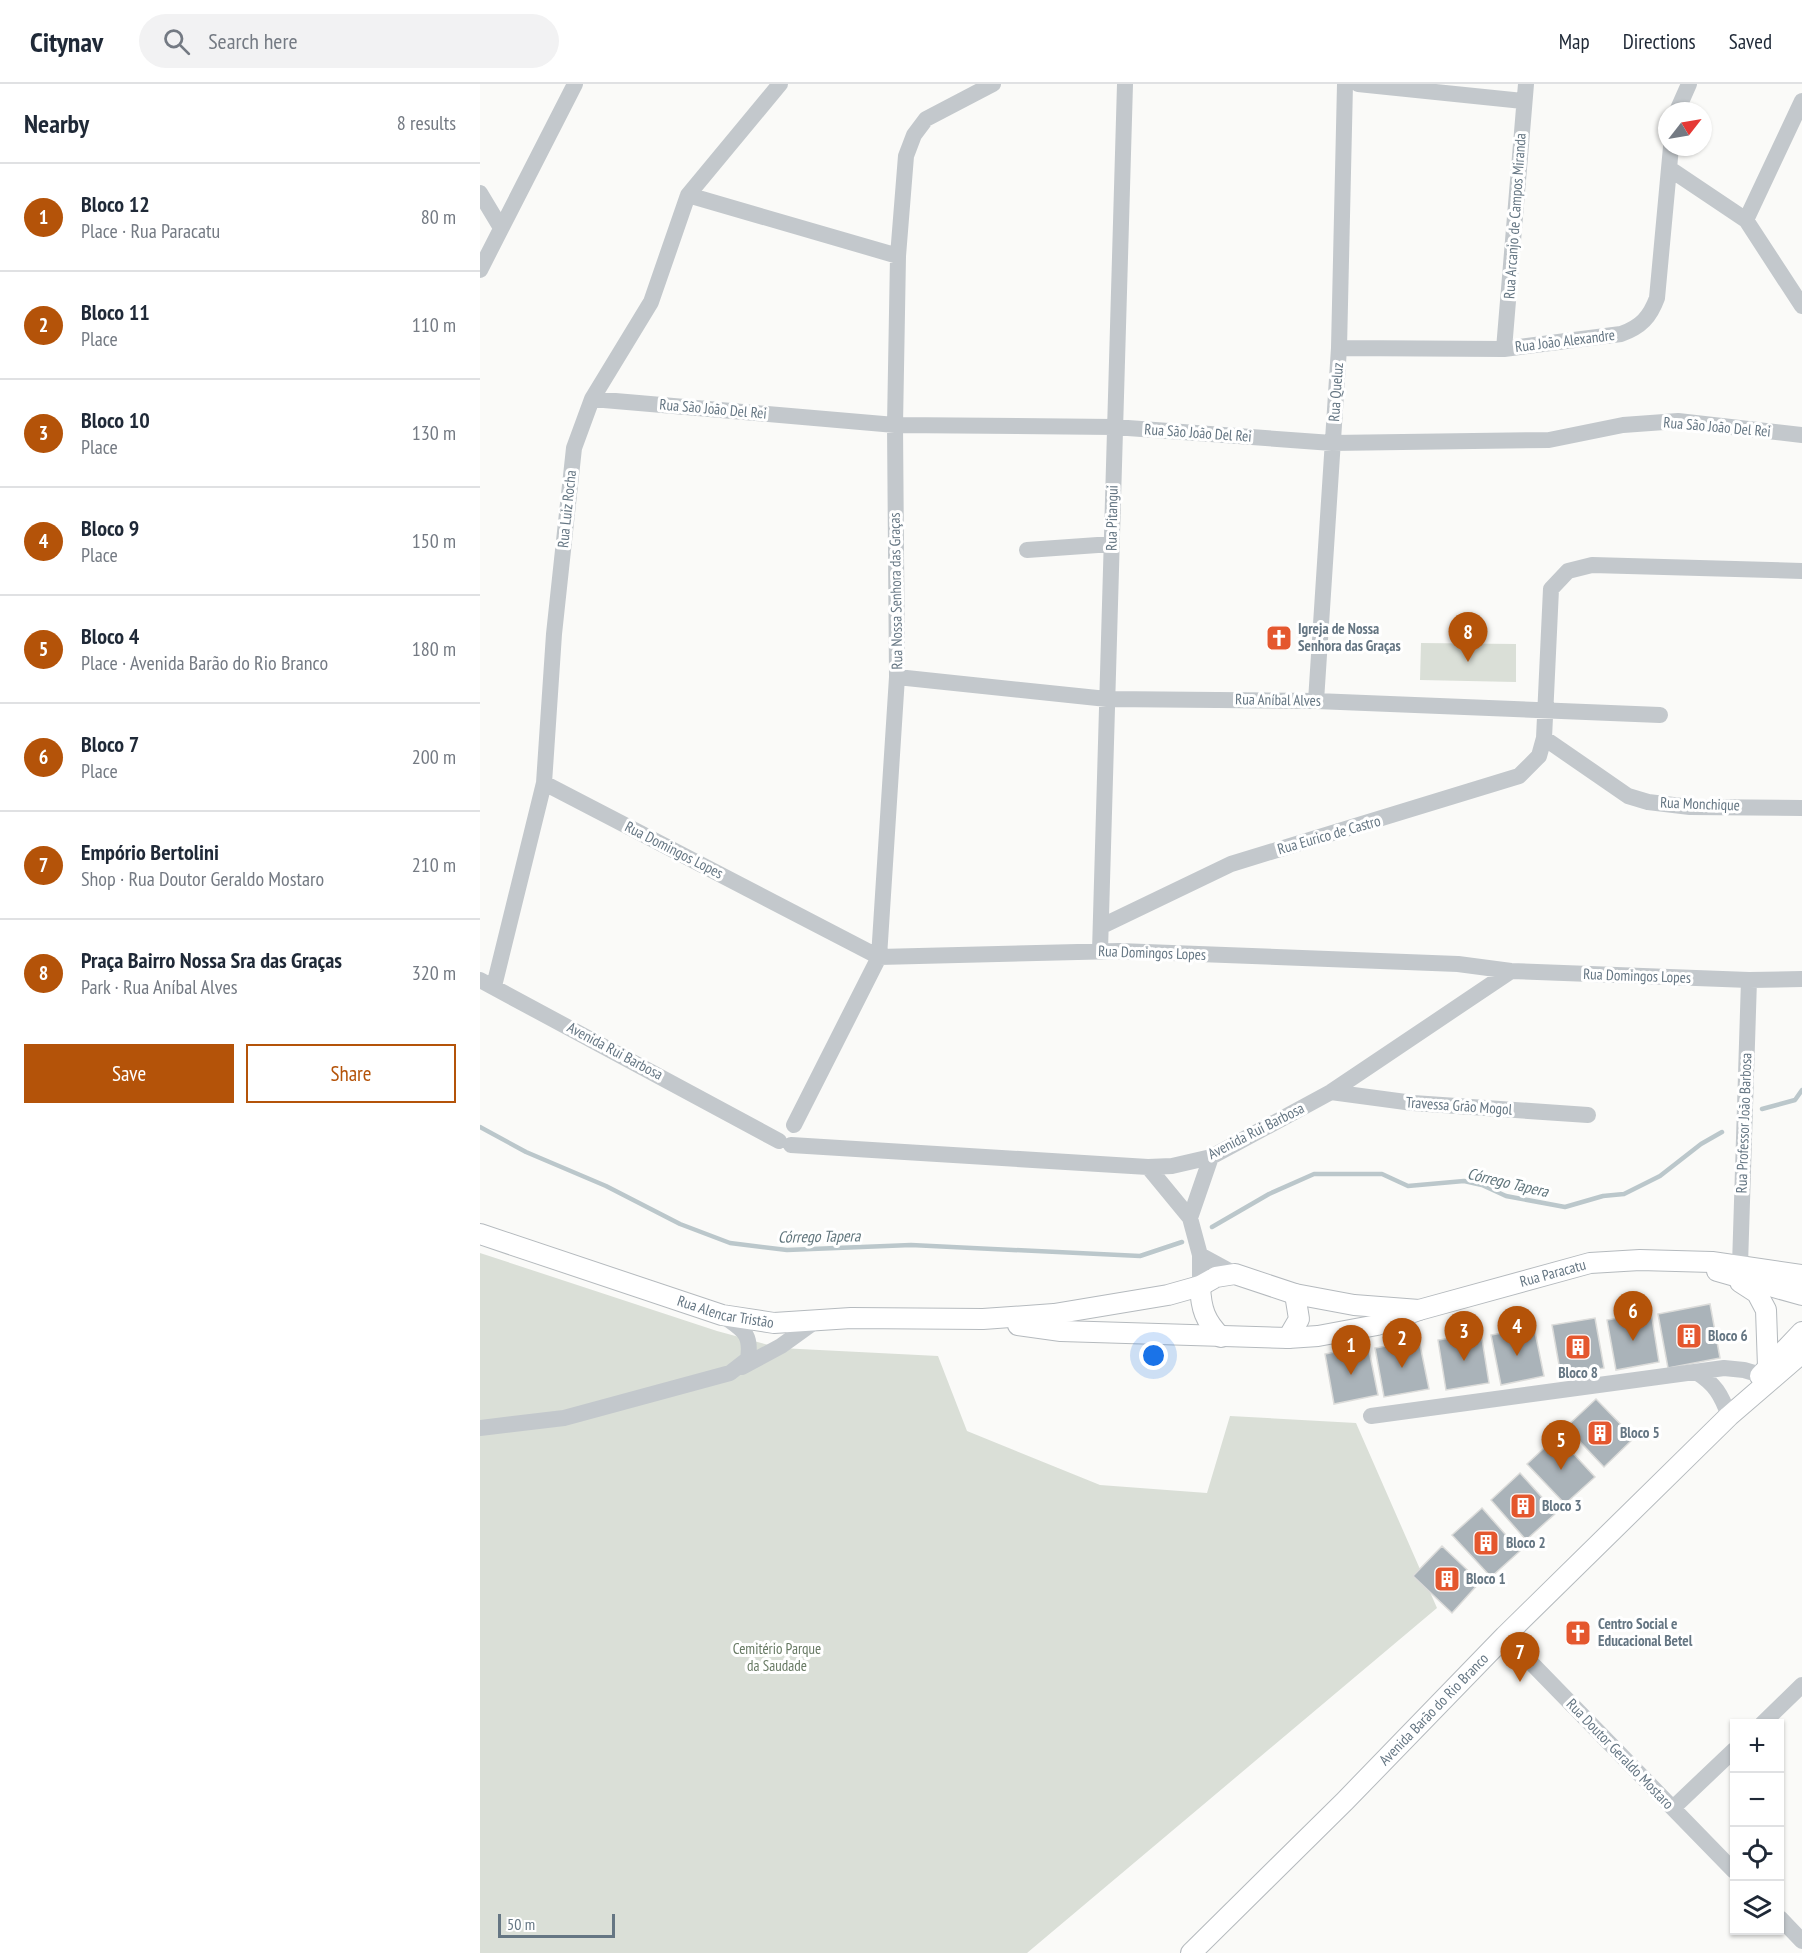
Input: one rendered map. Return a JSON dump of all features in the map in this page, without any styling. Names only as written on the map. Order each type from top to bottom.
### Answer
[{"type":"main road","name":"Rua Alencar Tristão","points":[[480,1234],[722,1315],[774,1323],[817,1320],[983,1319],[1085,1310],[1168,1295],[1200,1286]]},
{"type":"main road","name":"Rua Paracatu","points":[[1221,1337],[1318,1336],[1377,1324],[1419,1310],[1590,1263],[1640,1260],[1692,1263],[1735,1271],[1802,1275]]},
{"type":"main road","name":"Rua Paracatu","points":[[1735,1271],[1802,1295]]},
{"type":"main road","points":[[1735,1271],[1757,1293],[1766,1310],[1764,1371]]},
{"type":"main road","name":"Rua Paracatu","points":[[1235,1274],[1295,1294],[1354,1305],[1419,1310]]},
{"type":"main road","points":[[1221,1337],[1207,1323],[1201,1309],[1200,1286],[1216,1277],[1235,1274]]},
{"type":"main road","points":[[1288,1338],[1299,1319],[1295,1294]]},
{"type":"main road","name":"Rua Alencar Tristão","points":[[983,1319],[1061,1331],[1221,1337]]},
{"type":"main road","name":"Avenida Barão do Rio Branco","points":[[1729,1416],[1764,1371],[1802,1332]]},
{"type":"main road","name":"Avenida Barão do Rio Branco","points":[[1191,1953],[1345,1801],[1505,1636],[1729,1416],[1802,1353]]},
{"type":"street","points":[[480,270],[575,84]]},
{"type":"street","name":"Rua Luiz Rocha","points":[[487,983],[544,783],[554,634],[574,448],[592,399],[651,302],[688,195],[780,84]]},
{"type":"street","name":"Rua Nossa Senhora das Graças","points":[[789,1134],[879,957],[897,677],[895,425],[898,256],[906,156],[914,135],[926,119],[993,84]]},
{"type":"street","name":"Rua Pitangui","points":[[1100,951],[1125,84]]},
{"type":"street","name":"Rua Queluz","points":[[1317,700],[1340,348],[1345,84]]},
{"type":"street","points":[[1358,84],[1523,101]]},
{"type":"street","name":"Rua Arcanjo de Campos Miranda","points":[[1504,349],[1526,84]]},
{"type":"street","points":[[1681,102],[1689,84]]},
{"type":"street","points":[[1746,220],[1802,101]]},
{"type":"street","name":"Rua João Alexandre","points":[[1340,348],[1504,349],[1621,334],[1635,329],[1646,320],[1657,298],[1671,156]]},
{"type":"street","points":[[1670,169],[1746,220],[1802,306]]},
{"type":"street","points":[[480,193],[501,228]]},
{"type":"street","points":[[688,195],[898,256]]},
{"type":"street","name":"Rua São João Del Rei","points":[[592,399],[895,425],[1114,426],[1332,443],[1549,440],[1623,425],[1678,421],[1802,435]]},
{"type":"street","points":[[1027,550],[1112,544]]},
{"type":"street","points":[[1544,738],[1551,589],[1568,571],[1592,565],[1802,571]]},
{"type":"street","name":"Rua Aníbal Alves","points":[[897,677],[1107,699],[1317,700],[1545,712],[1660,715]]},
{"type":"street","name":"Rua Eurico de Castro","points":[[1102,926],[1231,864],[1504,782],[1530,767],[1539,756],[1544,738]]},
{"type":"street","name":"Rua Monchique","points":[[1544,738],[1628,796],[1648,802],[1690,807],[1802,808]]},
{"type":"street","name":"Rua Domingos Lopes","points":[[544,783],[879,957],[1100,951],[1458,964],[1511,971],[1802,980]]},
{"type":"street","points":[[1458,964],[1471,981],[1473,997]]},
{"type":"street","name":"Avenida Rui Barbosa","points":[[487,983],[749,1123],[789,1134],[819,1149],[1148,1167],[1172,1166],[1211,1157],[1331,1092],[1511,971]]},
{"type":"street","name":"Rua Professor João Barbosa","points":[[1735,1271],[1749,980]]},
{"type":"street","name":"Travessa Grão Mogol","points":[[1331,1092],[1413,1103],[1588,1114]]},
{"type":"street","points":[[1190,1218],[1211,1157]]},
{"type":"street","points":[[1148,1167],[1190,1218],[1200,1255],[1200,1286]]},
{"type":"street","points":[[1200,1255],[1235,1274]]},
{"type":"street","points":[[722,1315],[746,1333],[750,1344],[748,1359],[738,1368]]},
{"type":"street","points":[[480,1428],[564,1418],[659,1393],[738,1368],[782,1346],[817,1320]]},
{"type":"street","points":[[1371,1416],[1724,1368],[1764,1371]]},
{"type":"street","points":[[1695,1372],[1714,1384],[1722,1395],[1729,1416]]},
{"type":"street","name":"Rua Doutor Geraldo Mostaro","points":[[1505,1636],[1730,1867]]},
{"type":"street","points":[[1767,1719],[1802,1685]]},
{"type":"street","points":[[1673,1809],[1730,1754]]},
{"type":"street","points":[[1784,1923],[1802,1941]]},
{"type":"green space","points":[[1421,643],[1516,644],[1516,682],[1420,680]]},
{"type":"green space","name":"Cemitério Parque da Saudade","points":[[480,1253],[717,1331],[780,1348],[938,1356],[967,1431],[1100,1485],[1207,1493],[1230,1416],[1356,1423],[1437,1608],[1027,1953],[480,1953]]},
{"type":"building","name":"Bloco 6","points":[[1710,1304],[1720,1358],[1668,1368],[1658,1314]]},
{"type":"building","points":[[1651,1312],[1659,1362],[1616,1370],[1607,1320]]},
{"type":"building","name":"Bloco 8","points":[[1595,1318],[1604,1368],[1561,1376],[1552,1325]]},
{"type":"building","points":[[1534,1327],[1544,1376],[1501,1385],[1491,1335]]},
{"type":"building","points":[[1481,1333],[1489,1383],[1446,1390],[1438,1340]]},
{"type":"building","points":[[1419,1340],[1429,1389],[1384,1397],[1375,1348]]},
{"type":"building","points":[[1368,1345],[1378,1395],[1334,1404],[1325,1354]]},
{"type":"building","name":"Bloco 5","points":[[1596,1399],[1634,1438],[1604,1467],[1566,1427]]},
{"type":"building","points":[[1557,1436],[1595,1477],[1565,1504],[1527,1464]]},
{"type":"building","name":"Bloco 3","points":[[1520,1473],[1556,1513],[1526,1540],[1491,1500]]},
{"type":"building","name":"Bloco 2","points":[[1482,1508],[1520,1551],[1491,1577],[1452,1535]]},
{"type":"building","name":"Bloco 1","points":[[1442,1546],[1480,1582],[1452,1613],[1413,1576]]},
{"type":"waterway","name":"Córrego Tapera","points":[[1762,1109],[1795,1100],[1802,1090]]},
{"type":"waterway","name":"Córrego Tapera","points":[[480,1127],[526,1152],[606,1186],[680,1224],[730,1243],[787,1250],[911,1245],[1140,1256],[1182,1242]]},
{"type":"waterway","name":"Córrego Tapera","points":[[1212,1227],[1269,1194],[1314,1174],[1382,1174],[1408,1186],[1464,1181],[1482,1185],[1506,1196],[1565,1207],[1603,1196],[1624,1194],[1660,1176],[1701,1144],[1722,1132]]},
{"type":"place","name":"Igreja de Nossa Senhora das Graças","points":[[1279,638]]},
{"type":"place","name":"Praça Bairro Nossa Sra das Graças","points":[[1468,662]]},
{"type":"place","name":"Bloco 6","points":[[1689,1336]]},
{"type":"place","name":"Bloco 7","points":[[1633,1341]]},
{"type":"place","name":"Bloco 8","points":[[1578,1347]]},
{"type":"place","name":"Bloco 9","points":[[1517,1356]]},
{"type":"place","name":"Bloco 10","points":[[1464,1361]]},
{"type":"place","name":"Bloco 11","points":[[1402,1368]]},
{"type":"place","name":"Bloco 12","points":[[1351,1375]]},
{"type":"place","name":"Bloco 5","points":[[1600,1433]]},
{"type":"place","name":"Bloco 4","points":[[1561,1470]]},
{"type":"place","name":"Bloco 3","points":[[1523,1506]]},
{"type":"place","name":"Bloco 2","points":[[1486,1543]]},
{"type":"place","name":"Bloco 1","points":[[1447,1579]]},
{"type":"place","name":"Centro Social e Educacional Betel","points":[[1578,1633]]},
{"type":"place","name":"Empório Bertolini","points":[[1520,1682]]}]
